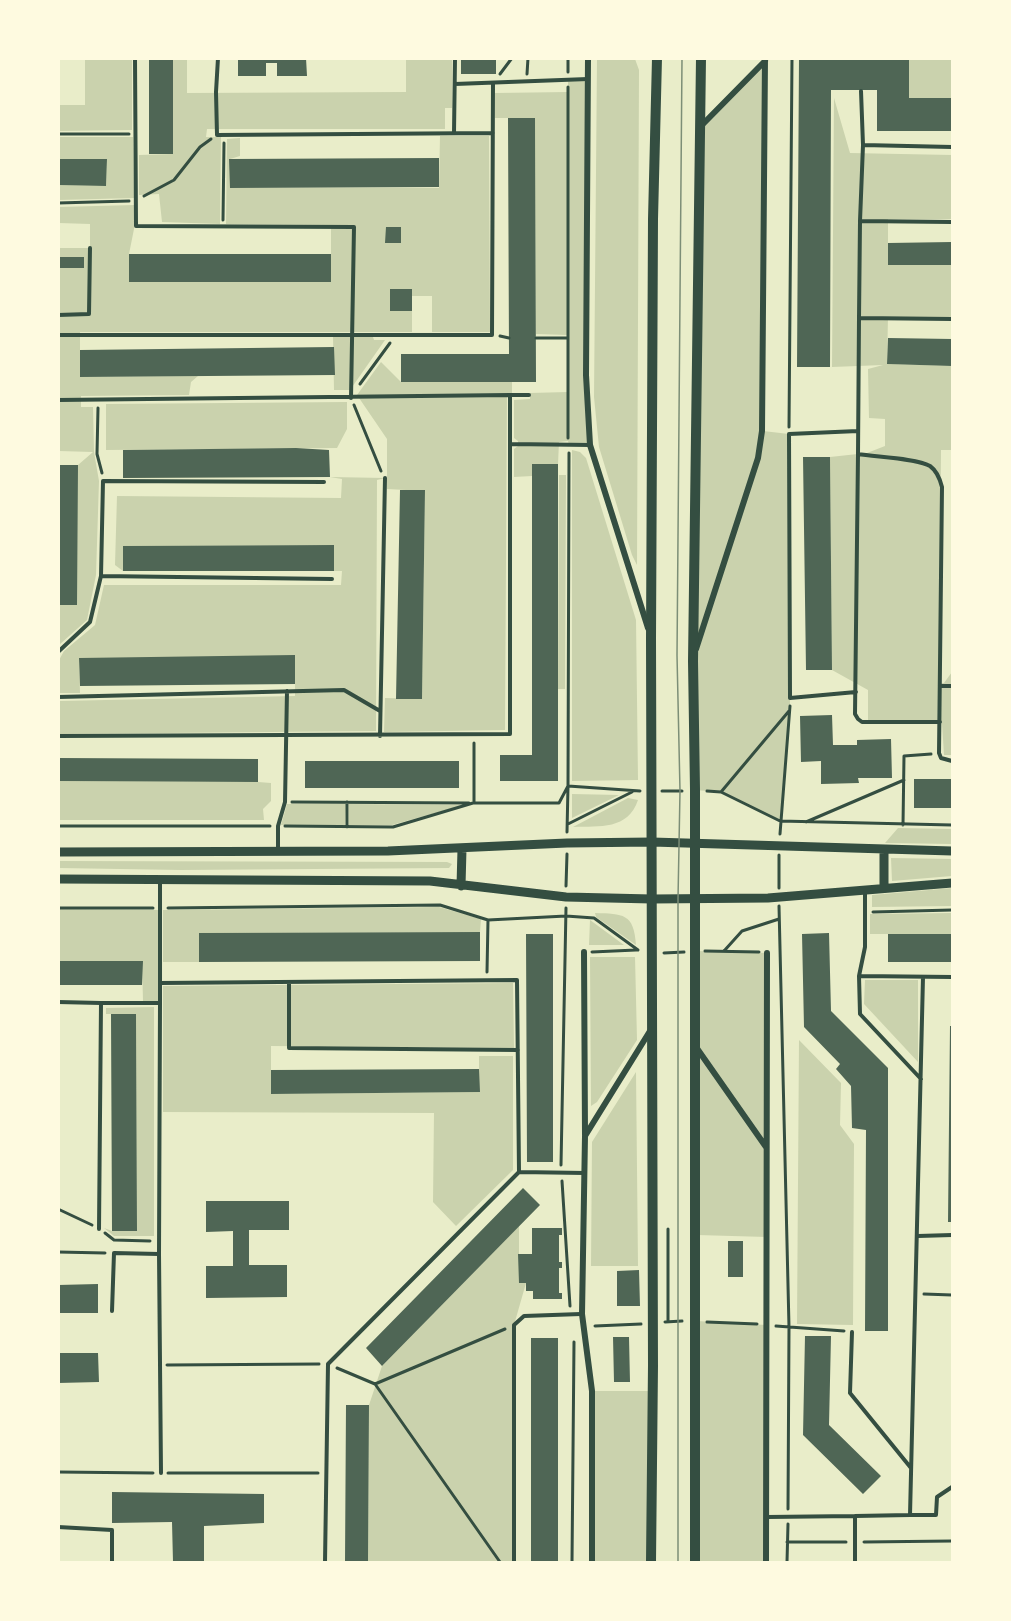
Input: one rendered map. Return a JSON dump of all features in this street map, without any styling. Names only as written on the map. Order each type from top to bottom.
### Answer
[{"type":"main road","points":[[651,1563],[653,1323],[651,638],[653,231],[657,58]]},
{"type":"main road","points":[[695,1563],[697,1322],[693,661],[700,58]]},
{"type":"street","points":[[588,58],[586,375],[590,445],[651,638]]},
{"type":"street","points":[[699,129],[765,60]]},
{"type":"street","points":[[693,661],[758,458],[762,431],[765,60]]},
{"type":"street","points":[[58,852],[278,853],[652,842],[952,851]]},
{"type":"street","points":[[461,886],[462,849]]},
{"type":"street","points":[[884,850],[884,888]]},
{"type":"street","points":[[58,879],[430,881],[566,897],[652,899],[779,897],[952,883]]},
{"type":"street","points":[[584,952],[585,1173],[582,1314],[592,1391],[592,1563]]},
{"type":"street","points":[[766,1563],[767,953]]},
{"type":"street","points":[[585,1136],[652,1028]]},
{"type":"street","points":[[696,1047],[766,1147]]},
{"type":"lane","points":[[135,58],[136,226],[354,227],[351,398]]},
{"type":"lane","points":[[218,58],[217,135],[493,133]]},
{"type":"lane","points":[[454,133],[455,58]]},
{"type":"lane","points":[[455,84],[588,79]]},
{"type":"lane","points":[[58,335],[492,335],[493,83]]},
{"type":"lane","points":[[861,91],[863,145],[860,221],[855,714],[862,722],[940,722]]},
{"type":"lane","points":[[863,145],[952,147]]},
{"type":"lane","points":[[860,221],[952,222]]},
{"type":"lane","points":[[58,315],[89,314],[90,248]]},
{"type":"lane","points":[[859,318],[952,319]]},
{"type":"lane","points":[[58,400],[528,394]]},
{"type":"lane","points":[[58,736],[510,734],[510,395]]},
{"type":"lane","points":[[856,692],[790,698],[789,434],[858,431]]},
{"type":"lane","points":[[510,444],[590,445]]},
{"type":"lane","points":[[858,454],[917,462],[930,466],[939,477],[942,487],[939,753],[941,758],[952,761]]},
{"type":"lane","points":[[380,736],[384,478]]},
{"type":"lane","points":[[58,651],[90,622],[101,576],[103,481],[324,482]]},
{"type":"lane","points":[[101,576],[332,579]]},
{"type":"lane","points":[[941,686],[952,686]]},
{"type":"lane","points":[[58,697],[344,690],[380,711]]},
{"type":"lane","points":[[278,853],[278,826],[285,802],[286,691]]},
{"type":"lane","points":[[160,880],[159,1366],[161,1473]]},
{"type":"lane","points":[[865,890],[865,947],[859,976],[860,1014],[921,1079]]},
{"type":"lane","points":[[859,976],[952,977]]},
{"type":"lane","points":[[910,1515],[923,976]]},
{"type":"lane","points":[[160,983],[517,980],[519,1172],[328,1364],[325,1563]]},
{"type":"lane","points":[[290,982],[289,1048],[518,1050]]},
{"type":"lane","points":[[58,1002],[160,1003]]},
{"type":"lane","points":[[99,1229],[101,1003]]},
{"type":"lane","points":[[519,1172],[585,1173]]},
{"type":"lane","points":[[918,1236],[952,1235]]},
{"type":"lane","points":[[112,1311],[114,1253],[159,1254]]},
{"type":"lane","points":[[514,1563],[514,1325],[524,1316],[582,1314]]},
{"type":"lane","points":[[852,1332],[850,1393],[911,1468]]},
{"type":"lane","points":[[765,1517],[936,1515],[937,1497],[952,1487]]},
{"type":"lane","points":[[855,1516],[855,1563]]},
{"type":"lane","points":[[58,1527],[112,1530],[112,1563]]},
{"type":"path","points":[[493,83],[512,58]]},
{"type":"path","points":[[527,82],[528,58]]},
{"type":"path","points":[[789,434],[792,58]]},
{"type":"path","points":[[285,802],[559,803],[568,786],[568,80]]},
{"type":"path","points":[[58,134],[135,134]]},
{"type":"path","points":[[136,201],[174,180],[200,147],[217,135]]},
{"type":"path","points":[[223,227],[224,135]]},
{"type":"path","points":[[58,203],[130,201]]},
{"type":"path","points":[[384,478],[351,398],[396,334]]},
{"type":"path","points":[[536,338],[568,338]]},
{"type":"path","points":[[98,400],[98,454],[103,481]]},
{"type":"path","points":[[787,1563],[789,1327],[779,845],[790,698]]},
{"type":"path","points":[[721,792],[790,709]]},
{"type":"path","points":[[474,735],[474,803]]},
{"type":"path","points":[[903,825],[904,756],[939,753]]},
{"type":"path","points":[[804,823],[904,780]]},
{"type":"path","points":[[568,824],[633,792]]},
{"type":"path","points":[[347,802],[347,827]]},
{"type":"path","points":[[58,826],[393,827],[474,803]]},
{"type":"path","points":[[780,820],[804,823],[952,825]]},
{"type":"path","points":[[58,908],[440,905],[488,920],[566,916],[594,918],[638,950]]},
{"type":"path","points":[[865,912],[952,910]]},
{"type":"path","points":[[724,951],[742,931],[779,919]]},
{"type":"path","points":[[487,980],[488,920]]},
{"type":"path","points":[[565,953],[638,950],[767,953]]},
{"type":"path","points":[[58,1209],[99,1229],[114,1240],[159,1241]]},
{"type":"path","points":[[668,1229],[668,1321]]},
{"type":"path","points":[[58,1252],[114,1253]]},
{"type":"path","points":[[915,1294],[952,1295]]},
{"type":"path","points":[[595,1326],[668,1321],[766,1325],[852,1332]]},
{"type":"path","points":[[375,1384],[514,1325]]},
{"type":"path","points":[[159,1366],[328,1364],[375,1384],[500,1563]]},
{"type":"path","points":[[58,1472],[326,1473]]},
{"type":"path","points":[[787,1542],[952,1541]]},
{"type":"green space","points":[[85,59],[132,59],[132,130],[59,131],[59,105],[85,105]]},
{"type":"green space","points":[[173,59],[187,59],[187,93],[406,92],[406,59],[452,59],[452,108],[445,108],[445,129],[207,129],[206,137],[221,137],[220,224],[162,222],[159,194],[139,195],[139,155],[173,154]]},
{"type":"green space","points":[[597,59],[635,59],[639,70],[637,565],[599,447],[594,397]]},
{"type":"green space","points":[[909,59],[952,59],[952,98],[909,98]]},
{"type":"green space","points":[[765,61],[763,431],[789,434],[790,709],[780,821],[721,792],[695,790],[699,128]]},
{"type":"green space","points":[[588,79],[586,375],[590,445],[569,445],[568,441],[559,442],[558,464],[532,464],[532,476],[514,477],[514,449],[518,446],[518,441],[514,438],[514,400],[530,399],[530,393],[568,392],[567,335],[536,334],[535,118],[495,118],[495,93],[568,92],[568,80]]},
{"type":"green space","points":[[834,98],[850,153],[952,155],[952,219],[888,219],[888,265],[952,265],[952,317],[888,317],[887,364],[952,366],[952,450],[941,450],[939,683],[944,683],[952,672],[952,755],[944,755],[942,723],[868,724],[868,690],[832,670],[830,457],[867,453],[885,446],[885,419],[869,418],[868,369],[883,365],[832,367]]},
{"type":"green space","points":[[440,136],[489,136],[490,332],[432,332],[432,296],[412,296],[412,289],[390,289],[390,311],[412,311],[412,332],[80,332],[80,377],[198,376],[191,382],[189,395],[81,396],[81,407],[93,407],[94,452],[99,481],[96,575],[87,620],[59,645],[59,605],[78,465],[93,452],[59,451],[59,248],[90,248],[90,224],[59,223],[59,207],[134,205],[134,229],[129,254],[129,282],[331,282],[331,225],[226,224],[227,139],[240,138],[240,156],[230,159],[230,188],[439,188]]},
{"type":"green space","points":[[59,137],[133,137],[134,198],[59,200],[58,185],[106,186],[107,160],[59,159]]},
{"type":"green space","points":[[333,337],[373,337],[374,340],[385,340],[350,390],[334,390]]},
{"type":"green space","points":[[381,362],[401,382],[512,382],[512,393],[507,393],[505,730],[384,732],[385,698],[422,699],[425,491],[387,489],[387,439],[357,395]]},
{"type":"green space","points":[[347,402],[347,429],[337,448],[106,450],[106,404]]},
{"type":"green space","points":[[572,450],[580,452],[586,458],[636,620],[638,780],[572,781]]},
{"type":"green space","points":[[559,475],[566,475],[565,689],[558,689]]},
{"type":"green space","points":[[330,477],[385,478],[377,480],[376,731],[59,734],[59,701],[295,696],[295,656],[79,659],[80,693],[59,693],[58,662],[64,651],[95,625],[104,585],[341,585],[342,571],[334,571],[333,545],[123,546],[123,571],[115,565],[117,496],[341,498],[342,479]]},
{"type":"green space","points":[[59,781],[271,783],[271,801],[263,809],[264,820],[59,820]]},
{"type":"green space","points":[[572,794],[619,795],[572,818]]},
{"type":"green space","points":[[628,798],[638,800],[627,817],[620,821],[603,826],[573,827]]},
{"type":"green space","points":[[287,804],[346,804],[345,825],[281,825]]},
{"type":"green space","points":[[349,804],[464,805],[392,825],[349,825]]},
{"type":"green space","points":[[898,828],[952,829],[952,844],[885,843]]},
{"type":"green space","points":[[891,858],[952,859],[952,876],[892,881]]},
{"type":"green space","points":[[59,861],[447,862],[452,864],[449,868],[181,870],[59,868]]},
{"type":"green space","points":[[952,888],[952,906],[872,907],[872,895]]},
{"type":"green space","points":[[439,907],[481,919],[480,932],[200,933],[199,962],[163,962],[163,910]]},
{"type":"green space","points":[[59,909],[159,910],[159,1001],[143,1001],[142,961],[59,961]]},
{"type":"green space","points":[[595,913],[625,917],[633,927],[636,945],[596,917]]},
{"type":"green space","points":[[952,913],[952,934],[870,934],[870,914]]},
{"type":"green space","points":[[590,920],[624,945],[589,945]]},
{"type":"green space","points":[[696,951],[767,953],[767,1237],[697,1235]]},
{"type":"green space","points":[[590,957],[635,957],[637,1040],[597,1102],[591,1106]]},
{"type":"green space","points":[[865,980],[918,980],[918,1062],[864,1004]]},
{"type":"green space","points":[[513,983],[514,1048],[271,1046],[271,1094],[479,1092],[479,1056],[513,1056],[513,1170],[456,1226],[433,1202],[434,1113],[163,1112],[163,986]]},
{"type":"green space","points":[[154,1007],[154,1236],[114,1236],[104,1228],[112,1231],[137,1231],[136,1014],[106,1014],[106,1008]]},
{"type":"green space","points":[[799,1040],[841,1083],[840,1125],[854,1144],[853,1325],[797,1324]]},
{"type":"green space","points":[[636,1072],[638,1266],[591,1266],[592,1142]]},
{"type":"green space","points":[[519,1226],[519,1283],[526,1283],[514,1325],[514,1562],[368,1562],[369,1405],[382,1366]]},
{"type":"green space","points":[[697,1321],[766,1325],[766,1562],[695,1562]]},
{"type":"green space","points":[[592,1391],[653,1391],[651,1562],[592,1562]]},
{"type":"building","points":[[149,58],[173,58],[173,154],[149,154]]},
{"type":"building","points":[[238,58],[306,58],[307,76],[277,76],[277,63],[266,63],[266,76],[238,76]]},
{"type":"building","points":[[461,58],[496,58],[496,74],[461,74]]},
{"type":"building","points":[[799,58],[909,58],[909,98],[952,98],[952,131],[877,131],[877,90],[831,90],[830,367],[797,367]]},
{"type":"building","points":[[508,118],[535,118],[536,382],[401,382],[401,354],[509,354]]},
{"type":"building","points":[[439,158],[439,187],[230,188],[229,159]]},
{"type":"building","points":[[58,159],[107,159],[106,186],[58,185]]},
{"type":"building","points":[[386,227],[401,227],[401,243],[385,243]]},
{"type":"building","points":[[952,242],[952,265],[888,265],[888,243]]},
{"type":"building","points":[[129,254],[331,254],[331,282],[129,282]]},
{"type":"building","points":[[60,257],[84,257],[84,268],[60,268]]},
{"type":"building","points":[[390,289],[412,289],[412,311],[390,311]]},
{"type":"building","points":[[888,338],[952,339],[952,366],[887,364]]},
{"type":"building","points":[[334,347],[335,375],[80,377],[80,350]]},
{"type":"building","points":[[296,448],[329,450],[330,477],[123,478],[123,450]]},
{"type":"building","points":[[803,457],[830,457],[832,670],[806,670]]},
{"type":"building","points":[[532,464],[558,464],[558,781],[500,781],[500,755],[532,755]]},
{"type":"building","points":[[58,465],[78,465],[77,605],[58,605]]},
{"type":"building","points":[[400,490],[425,490],[422,699],[396,699]]},
{"type":"building","points":[[334,545],[334,571],[123,571],[123,546]]},
{"type":"building","points":[[295,655],[295,684],[80,686],[79,658]]},
{"type":"building","points":[[832,715],[833,745],[857,745],[857,740],[891,739],[892,778],[858,778],[859,783],[821,784],[821,761],[801,762],[800,716]]},
{"type":"building","points":[[58,758],[258,759],[258,782],[58,781]]},
{"type":"building","points":[[305,761],[459,761],[459,788],[305,788]]},
{"type":"building","points":[[914,779],[952,779],[952,808],[914,808]]},
{"type":"building","points":[[480,932],[480,961],[199,962],[199,933]]},
{"type":"building","points":[[829,933],[831,1011],[888,1068],[888,1331],[865,1331],[866,1130],[852,1128],[851,1086],[836,1069],[840,1064],[804,1027],[802,934]]},
{"type":"building","points":[[526,934],[553,934],[553,1162],[527,1162]]},
{"type":"building","points":[[888,934],[952,934],[952,962],[888,962]]},
{"type":"building","points":[[58,961],[143,961],[142,985],[58,985]]},
{"type":"building","points":[[111,1014],[136,1014],[137,1231],[112,1231]]},
{"type":"building","points":[[950,1026],[952,1026],[952,1222],[948,1222]]},
{"type":"building","points":[[479,1069],[480,1092],[271,1094],[271,1070]]},
{"type":"building","points":[[523,1188],[540,1205],[382,1366],[366,1348]]},
{"type":"building","points":[[206,1201],[289,1201],[289,1230],[249,1230],[249,1265],[287,1265],[287,1297],[206,1298],[206,1266],[233,1266],[233,1231],[206,1232]]},
{"type":"building","points":[[532,1228],[562,1228],[562,1235],[559,1235],[559,1262],[562,1262],[562,1268],[559,1268],[559,1293],[562,1293],[562,1299],[533,1299],[533,1291],[526,1291],[526,1283],[519,1283],[518,1254],[532,1254]]},
{"type":"building","points":[[728,1241],[743,1241],[743,1277],[728,1277]]},
{"type":"building","points":[[639,1270],[640,1306],[617,1306],[617,1271]]},
{"type":"building","points":[[98,1284],[98,1313],[58,1313],[58,1285]]},
{"type":"building","points":[[805,1336],[831,1336],[829,1425],[881,1476],[863,1494],[803,1435]]},
{"type":"building","points":[[613,1337],[629,1337],[630,1382],[614,1382]]},
{"type":"building","points":[[531,1338],[558,1338],[558,1562],[531,1562]]},
{"type":"building","points":[[58,1353],[98,1353],[99,1382],[58,1383]]},
{"type":"building","points":[[346,1405],[369,1405],[368,1562],[345,1562]]},
{"type":"building","points":[[112,1492],[264,1494],[264,1523],[204,1526],[204,1562],[173,1562],[172,1522],[112,1523]]},
{"type":"tram line","points":[[678,1562],[680,791],[677,655],[682,58]]}]
